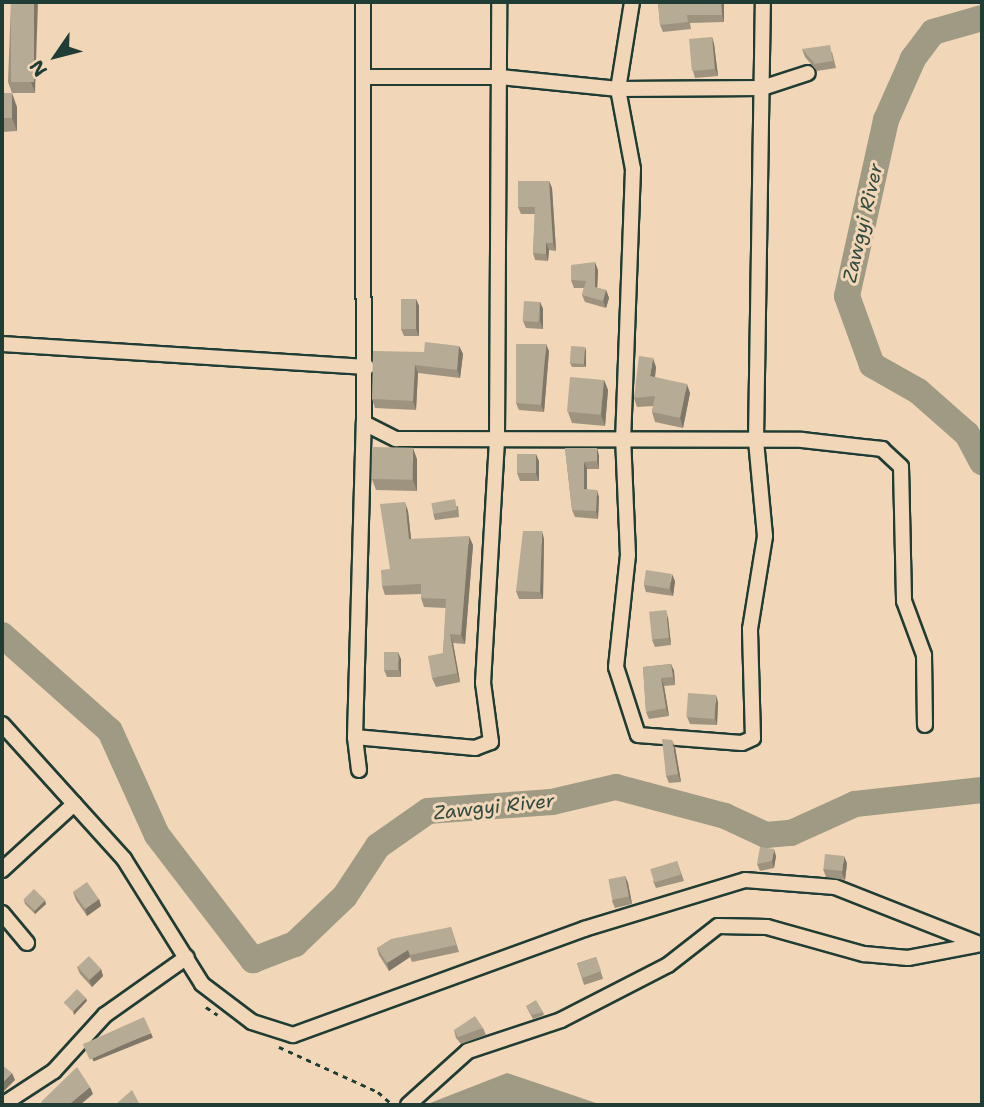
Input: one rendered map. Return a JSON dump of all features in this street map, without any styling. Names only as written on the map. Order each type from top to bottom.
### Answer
[{"type":"street","points":[[359,770],[355,737],[366,367],[363,2]]},
{"type":"street","points":[[355,737],[475,748],[491,742],[483,682],[497,438],[499,2]]},
{"type":"street","points":[[632,2],[618,89],[633,169],[622,436],[628,555],[616,667],[630,723],[649,740],[729,743],[753,738],[750,629],[765,536],[756,440],[763,2]]},
{"type":"street","points":[[363,78],[500,77],[618,89],[762,88],[808,73]]},
{"type":"street","points":[[2,344],[366,367]]},
{"type":"street","points":[[364,422],[396,439],[622,436],[756,440],[882,449],[901,467],[904,601],[924,655],[925,725]]},
{"type":"street","points":[[2,724],[124,859],[187,957],[221,1003],[292,1035],[584,929],[745,880],[835,887],[979,945]]},
{"type":"street","points":[[2,870],[74,804]]},
{"type":"street","points":[[2,913],[27,943]]},
{"type":"street","points":[[408,1105],[468,1051],[561,1020],[667,965],[718,926],[767,927],[863,954],[908,958],[979,945]]},
{"type":"street","points":[[2,1105],[54,1071],[105,1015],[187,957]]},
{"type":"shaded area","points":[[507,1073],[602,1105],[425,1105]]},
{"type":"building","points":[[11,2],[34,2],[34,82],[11,82]]},
{"type":"building","points":[[658,2],[721,2],[722,15],[687,15],[688,22],[660,25]]},
{"type":"building","points":[[712,37],[715,69],[692,71],[689,39]]},
{"type":"building","points":[[830,45],[833,61],[815,64],[802,49]]},
{"type":"building","points":[[2,93],[12,93],[12,118],[2,118]]},
{"type":"building","points":[[518,181],[549,181],[553,243],[546,243],[546,254],[533,253],[535,207],[518,207]]},
{"type":"building","points":[[595,262],[595,287],[606,290],[603,301],[582,295],[586,281],[571,280],[571,265]]},
{"type":"building","points":[[401,299],[416,299],[416,329],[401,329]]},
{"type":"building","points":[[524,301],[540,302],[539,322],[523,321]]},
{"type":"building","points":[[425,342],[459,346],[457,370],[415,365],[413,401],[372,399],[373,351],[424,352]]},
{"type":"building","points":[[516,344],[546,344],[541,405],[516,403]]},
{"type":"building","points":[[571,346],[585,347],[584,364],[570,363]]},
{"type":"building","points":[[639,356],[653,358],[650,376],[687,384],[680,418],[652,412],[655,396],[634,398]]},
{"type":"building","points":[[570,377],[604,380],[601,415],[567,412]]},
{"type":"building","points":[[372,447],[413,448],[412,480],[371,479]]},
{"type":"building","points":[[565,448],[597,448],[597,461],[584,462],[584,489],[597,490],[596,511],[572,510]]},
{"type":"building","points":[[517,454],[536,454],[536,473],[517,473]]},
{"type":"building","points":[[455,499],[457,510],[433,514],[431,503]]},
{"type":"building","points":[[405,502],[409,539],[469,536],[461,635],[450,634],[457,673],[432,678],[428,656],[443,653],[446,599],[421,598],[421,584],[382,586],[381,570],[390,569],[380,504]]},
{"type":"building","points":[[523,531],[542,531],[540,592],[516,591]]},
{"type":"building","points":[[646,570],[672,574],[669,589],[644,585]]},
{"type":"building","points":[[666,610],[669,638],[652,640],[649,612]]},
{"type":"building","points":[[384,652],[398,652],[398,670],[384,670]]},
{"type":"building","points":[[671,664],[673,677],[661,678],[666,708],[646,712],[643,667]]},
{"type":"building","points":[[688,693],[716,695],[714,719],[686,717]]},
{"type":"building","points":[[662,739],[672,740],[678,774],[666,776]]},
{"type":"building","points":[[760,847],[774,849],[772,861],[757,864]]},
{"type":"building","points":[[825,854],[844,856],[842,871],[823,869]]},
{"type":"building","points":[[677,861],[681,874],[654,883],[650,869]]},
{"type":"building","points":[[625,876],[629,897],[612,900],[608,879]]},
{"type":"building","points":[[87,882],[99,899],[85,909],[73,892]]},
{"type":"building","points":[[34,889],[45,900],[35,911],[23,900]]},
{"type":"building","points":[[451,927],[456,945],[410,955],[408,950],[387,963],[377,948],[391,939]]},
{"type":"building","points":[[89,956],[101,969],[90,980],[77,967]]},
{"type":"building","points":[[596,957],[601,971],[582,978],[577,964]]},
{"type":"building","points":[[77,989],[86,998],[73,1012],[64,1002]]},
{"type":"building","points":[[536,1000],[543,1012],[532,1015],[526,1006]]},
{"type":"building","points":[[475,1016],[483,1028],[458,1037],[454,1030]]},
{"type":"building","points":[[144,1017],[151,1033],[90,1060],[83,1044]]},
{"type":"building","points":[[2,1065],[12,1073],[2,1083]]},
{"type":"building","points":[[77,1067],[90,1087],[68,1105],[43,1105],[41,1102]]},
{"type":"building","points":[[132,1090],[140,1105],[115,1105]]},
{"type":"waterway","name":"Zawgyi River","points":[[982,18],[933,32],[913,59],[886,120],[847,296],[872,365],[918,391],[967,434],[982,462]]},
{"type":"waterway","name":"Zawgyi River","points":[[2,635],[110,731],[157,835],[253,960],[295,944],[345,896],[378,846],[428,811],[552,802],[616,787],[725,816],[766,835],[791,833],[855,804],[982,790]]}]
